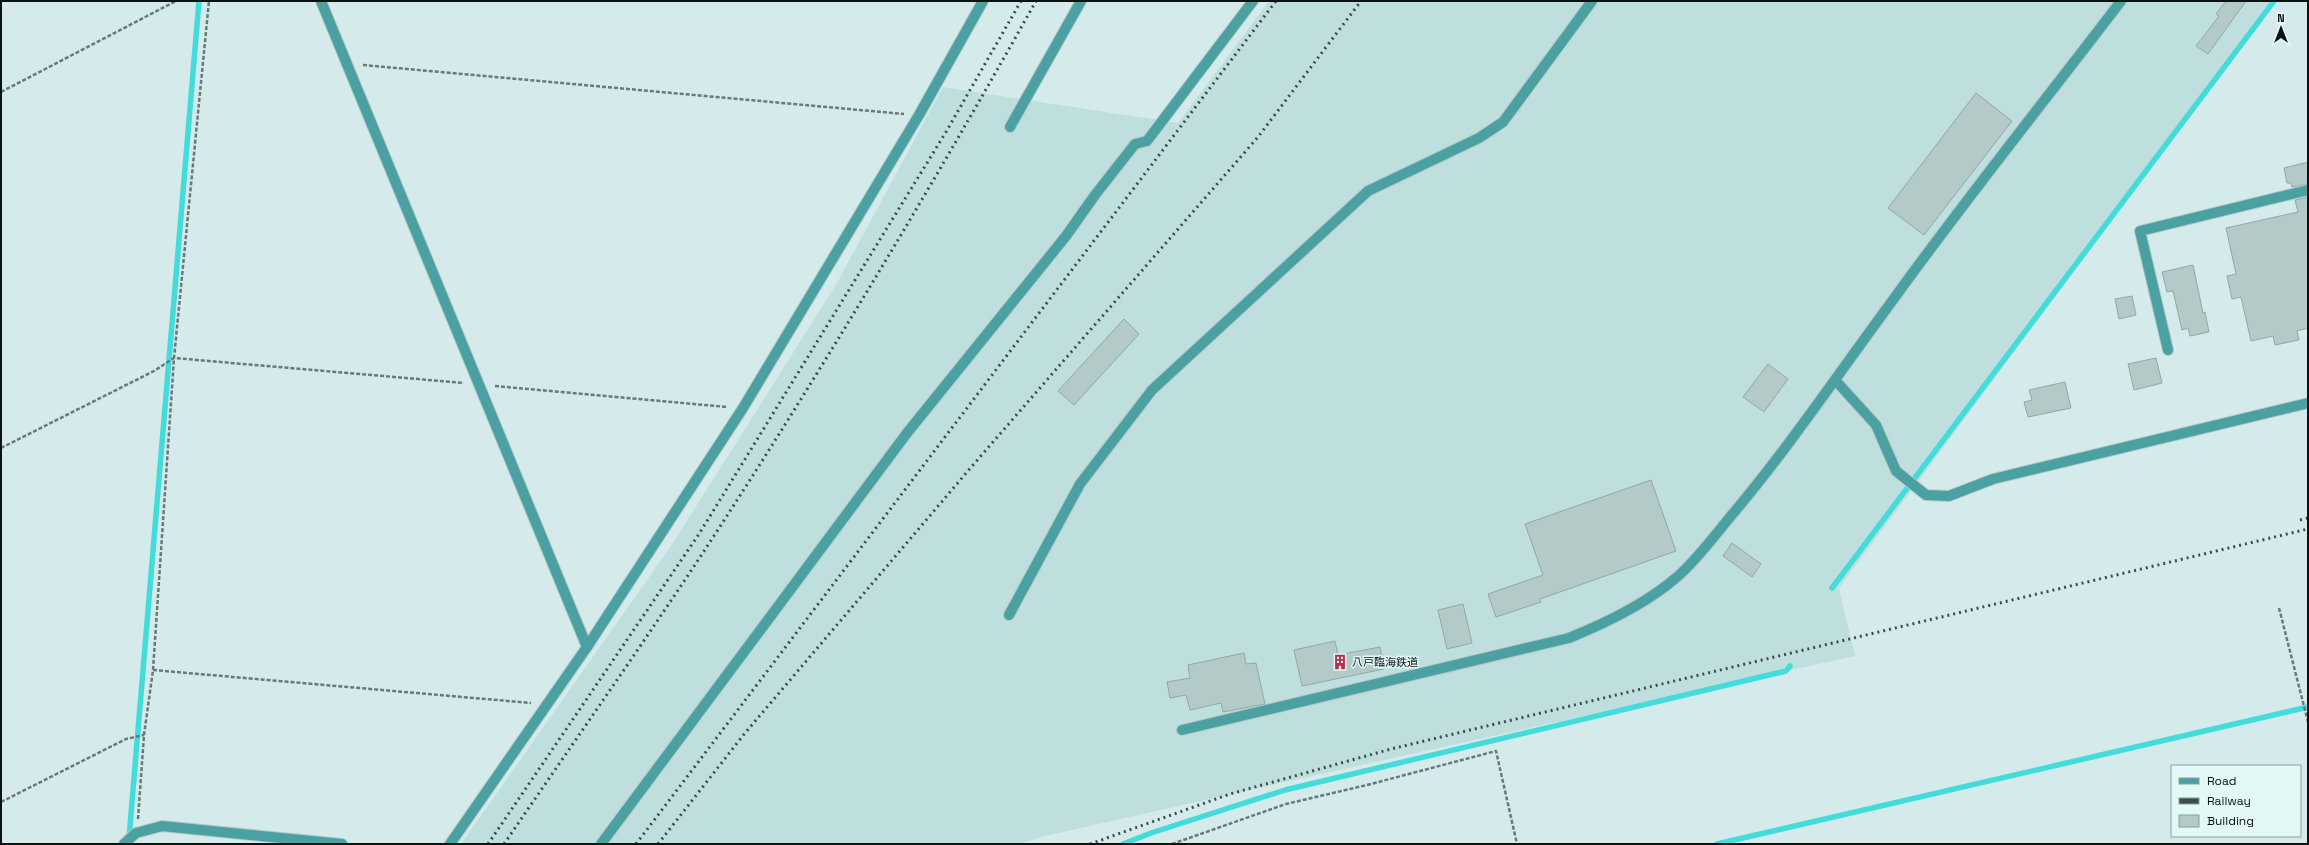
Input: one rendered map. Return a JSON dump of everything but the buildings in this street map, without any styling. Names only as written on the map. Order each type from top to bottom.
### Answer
[{"type":"street","points":[[321,1],[587,647]]},
{"type":"street","points":[[450,844],[587,647],[743,408],[919,115],[983,1]]},
{"type":"street","points":[[1010,127],[1081,1]]},
{"type":"street","points":[[601,844],[907,432],[1066,236],[1095,195],[1135,144],[1147,141],[1253,1]]},
{"type":"street","points":[[1009,615],[1080,484],[1152,390],[1368,191],[1479,138],[1504,122],[1592,1]]},
{"type":"street","points":[[1182,730],[1569,638],[1602,625],[1658,592],[1693,561],[1755,487],[1836,381],[1890,303],[2121,1]]},
{"type":"street","points":[[2168,350],[2140,231],[2308,190]]},
{"type":"street","points":[[1836,381],[1876,425],[1896,471],[1926,495],[1949,496],[1993,478],[2308,403]]},
{"type":"street","points":[[124,844],[136,833],[162,826],[342,844]]},
{"type":"path","points":[[1,92],[176,1]]},
{"type":"path","points":[[136,833],[144,735],[153,670],[174,358],[209,1]]},
{"type":"path","points":[[346,63],[919,115]]},
{"type":"path","points":[[1,448],[154,372],[174,358],[743,408]]},
{"type":"path","points":[[2280,608],[2308,722]]},
{"type":"path","points":[[153,670],[547,704]]},
{"type":"path","points":[[1,802],[126,739],[144,735]]},
{"type":"path","points":[[1172,844],[1286,804],[1367,786],[1496,751],[1517,844]]},
{"type":"shaded area","points":[[1269,1],[2275,1],[1839,588],[1855,656],[1294,780],[1045,836],[1018,844],[461,844],[673,543],[837,283],[943,87],[1178,123]]},
{"type":"waterway","points":[[129,838],[199,1]]},
{"type":"waterway","points":[[1832,588],[2274,1]]},
{"type":"waterway","points":[[1123,844],[1151,833],[1285,790],[1786,671],[1790,666]]},
{"type":"waterway","points":[[1717,844],[2308,707]]},
{"type":"railway","points":[[488,844],[699,534],[946,132],[1021,1]]},
{"type":"railway","points":[[504,844],[685,580],[795,409],[878,274],[1036,1]]},
{"type":"railway","points":[[636,844],[1276,1]]},
{"type":"railway","points":[[658,844],[745,733],[973,465],[1258,137],[1361,1]]},
{"type":"railway","points":[[2300,520],[2308,518]]},
{"type":"railway","points":[[1090,844],[1230,794],[1391,749],[2308,529]]},
{"type":"place","name":"八戸臨海鉄道","points":[[1340,662]]}]
